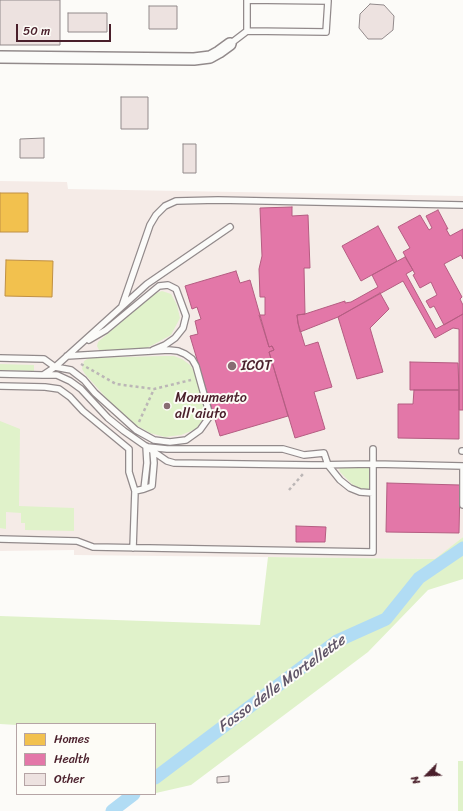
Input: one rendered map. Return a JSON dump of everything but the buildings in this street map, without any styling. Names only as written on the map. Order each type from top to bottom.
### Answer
[{"type":"street","points":[[0,57],[194,59],[210,57],[230,44]]},
{"type":"lane","points":[[230,44],[247,31],[326,32],[328,1],[247,0],[247,31]]},
{"type":"lane","points":[[122,306],[150,225],[156,215],[165,206],[176,200],[463,205]]},
{"type":"lane","points":[[43,375],[55,367],[147,284],[230,227]]},
{"type":"lane","points":[[80,345],[106,330],[159,286],[168,285],[176,289],[186,316],[183,328],[175,338],[165,345],[148,352]]},
{"type":"lane","points":[[0,358],[44,359],[55,367],[72,370],[136,430],[154,440],[170,442],[186,440],[200,430],[210,416],[196,366],[192,359],[185,354],[173,351],[67,356]]},
{"type":"lane","points":[[0,374],[57,376],[70,380],[81,389],[108,418],[167,461],[174,463],[463,466],[463,504]]},
{"type":"lane","points":[[0,386],[45,387],[59,389],[129,449],[130,472],[135,491],[133,548]]},
{"type":"lane","points":[[146,446],[167,449],[283,449],[304,455],[324,453],[328,465],[340,480],[350,488],[360,492],[373,492]]},
{"type":"lane","points":[[144,489],[147,463],[146,446]]},
{"type":"lane","points":[[0,539],[77,541],[93,547],[373,552],[373,449]]},
{"type":"lane","points":[[135,491],[152,486],[154,463],[153,451]]},
{"type":"path","points":[[67,356],[116,384],[154,389],[199,378]]},
{"type":"path","points":[[136,430],[154,389]]},
{"type":"path","points":[[289,490],[312,465]]},
{"type":"shaded area","name":"ICOT","points":[[0,181],[67,182],[68,189],[463,196],[463,537],[436,559],[74,555],[74,550],[0,551]]},
{"type":"green space","points":[[162,291],[171,294],[177,305],[180,318],[171,335],[147,348],[103,352],[99,350],[97,346],[98,342],[154,294]]},
{"type":"green space","points":[[174,356],[182,359],[190,365],[195,373],[206,415],[196,429],[181,435],[165,437],[150,433],[136,425],[110,402],[82,369],[84,361],[89,358]]},
{"type":"green space","points":[[0,364],[34,365],[34,371],[0,370]]},
{"type":"green space","points":[[0,421],[20,429],[19,506],[74,508],[74,531],[25,530],[25,523],[21,523],[21,513],[6,512],[6,529],[0,528]]},
{"type":"green space","points":[[341,467],[369,467],[369,489],[360,489],[352,484],[340,472],[339,469]]},
{"type":"green space","points":[[463,537],[463,579],[428,590],[368,652],[191,785],[156,793],[156,723],[0,724],[0,616],[260,625],[268,557],[435,559]]},
{"type":"green space","points":[[458,761],[463,761],[463,811],[458,811]]},
{"type":"waterway","name":"Fosso delle Mortellette","points":[[156,777],[337,641],[386,619],[419,578],[463,548]]},
{"type":"waterway","name":"Fosso delle Mortellette","points":[[112,811],[133,795]]},
{"type":"place","name":"ICOT","points":[[232,366]]},
{"type":"place","name":"Monumento all'aiuto","points":[[167,406]]}]
